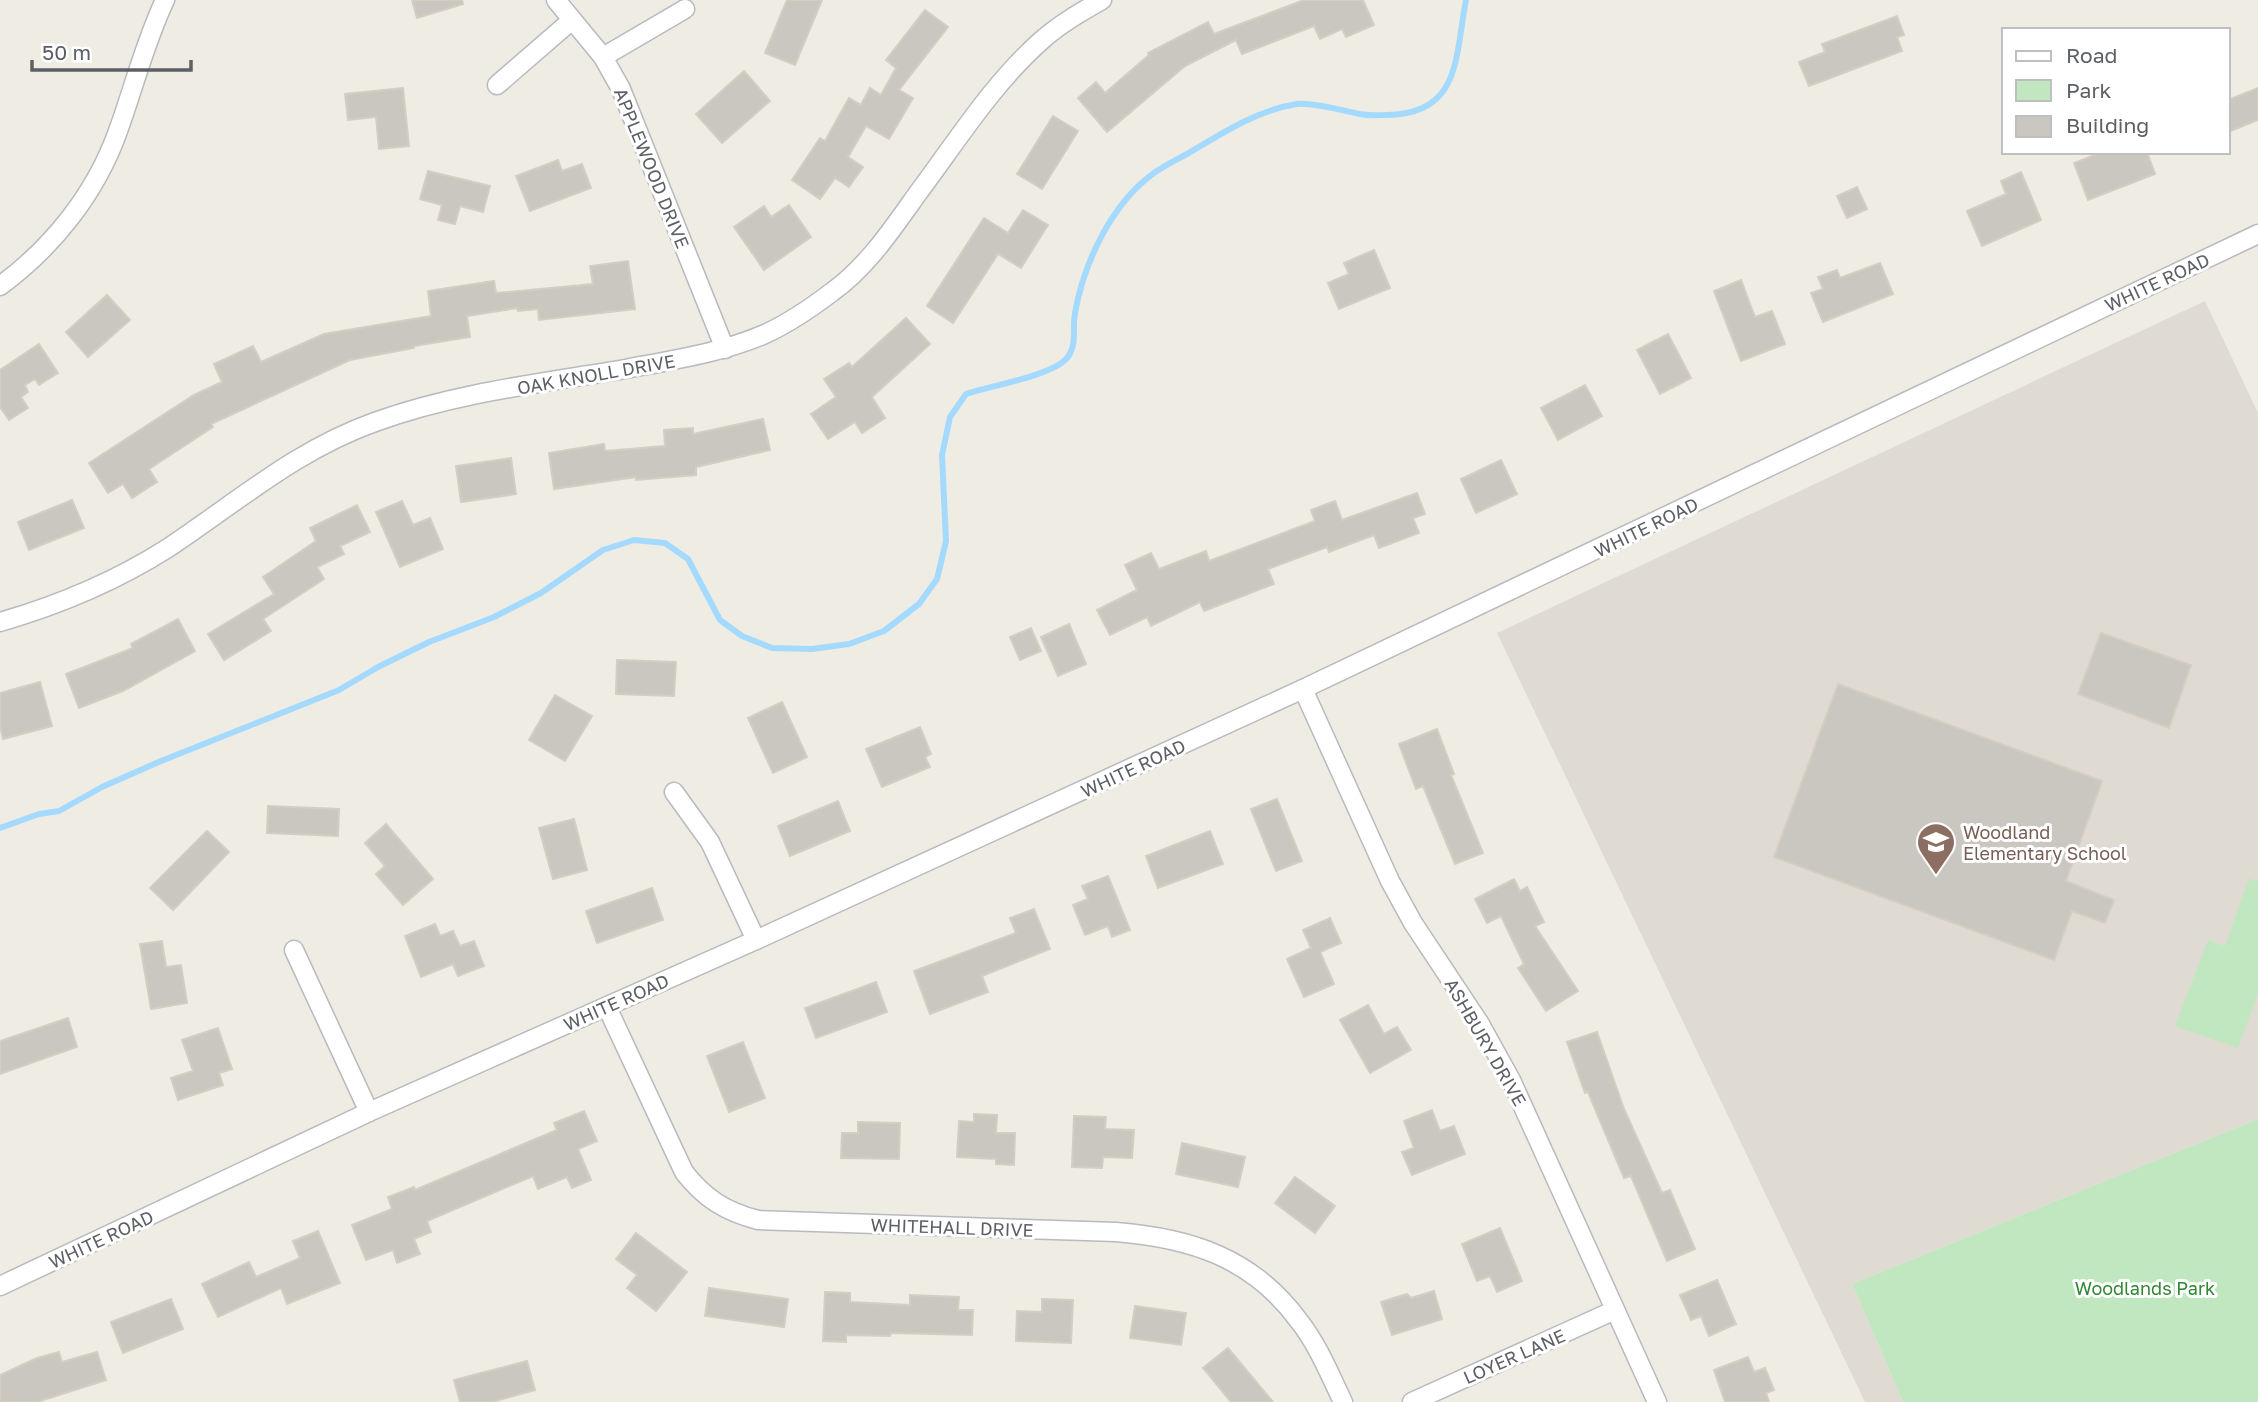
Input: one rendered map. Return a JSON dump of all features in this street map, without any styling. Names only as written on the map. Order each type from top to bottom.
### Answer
[{"type":"street","points":[[0,286],[41,252],[72,216],[97,177],[117,134],[165,0]]},
{"type":"street","name":"APPLEWOOD DRIVE","points":[[556,0],[603,57],[626,101],[725,349]]},
{"type":"street","name":"OAK KNOLL DRIVE","points":[[0,622],[72,598],[125,573],[168,547],[290,462],[371,423],[466,397],[694,357],[725,349],[795,318],[836,289],[882,242],[987,99],[1020,61],[1065,23],[1102,0]]},
{"type":"street","points":[[603,57],[685,9]]},
{"type":"street","points":[[497,85],[572,20]]},
{"type":"street","name":"WHITE ROAD","points":[[0,1286],[369,1112],[756,940],[1303,689],[2258,234]]},
{"type":"street","name":"ASHBURY DRIVE","points":[[1303,689],[1390,881],[1413,923],[1480,1024],[1511,1080],[1657,1402]]},
{"type":"street","points":[[674,792],[710,842],[756,940]]},
{"type":"street","points":[[295,950],[369,1112]]},
{"type":"street","name":"WHITEHALL DRIVE","points":[[607,1007],[684,1172],[708,1198],[724,1208],[758,1220],[1116,1232],[1156,1235],[1188,1242],[1248,1271],[1285,1303],[1318,1351],[1343,1402]]},
{"type":"street","name":"LOYER LANE","points":[[1412,1402],[1615,1310]]},
{"type":"shaded area","name":"Woodland Elementary School","points":[[2205,301],[2258,413],[2258,1119],[1852,1284],[1903,1402],[1865,1402],[1497,633]]},
{"type":"green space","points":[[2249,878],[2258,882],[2258,994],[2238,1048],[2175,1026],[2208,940],[2225,946]]},
{"type":"green space","name":"Woodlands Park","points":[[2258,1119],[2258,1402],[1903,1402],[1852,1284]]},
{"type":"building","points":[[412,0],[462,0],[463,4],[417,18]]},
{"type":"building","points":[[787,0],[822,0],[795,65],[765,53]]},
{"type":"building","points":[[1304,0],[1363,0],[1374,25],[1346,37],[1342,29],[1320,39],[1314,26],[1242,54],[1236,40],[1185,66],[1107,132],[1078,98],[1096,82],[1105,93],[1149,55],[1148,53],[1208,22],[1214,34]]},
{"type":"building","points":[[925,10],[948,27],[899,90],[913,98],[889,139],[866,126],[848,157],[863,167],[849,187],[835,178],[820,199],[792,180],[820,138],[825,141],[849,98],[861,105],[870,88],[881,95],[896,68],[886,60]]},
{"type":"building","points":[[1897,16],[1904,35],[1897,37],[1902,51],[1809,86],[1799,62],[1825,52],[1822,44]]},
{"type":"building","points":[[744,71],[770,101],[722,143],[696,114]]},
{"type":"building","points":[[403,88],[409,146],[379,149],[376,117],[348,120],[345,94]]},
{"type":"building","points":[[2258,88],[2258,120],[2230,131],[2230,99]]},
{"type":"building","points":[[1053,116],[1078,131],[1042,189],[1017,174]]},
{"type":"building","points":[[2097,154],[2148,154],[2155,174],[2088,200],[2074,163]]},
{"type":"building","points":[[558,160],[562,171],[582,164],[591,188],[530,211],[516,176]]},
{"type":"building","points":[[428,171],[490,186],[483,212],[460,206],[455,224],[438,220],[442,205],[420,199]]},
{"type":"building","points":[[2021,172],[2041,220],[1982,246],[1967,211],[2006,194],[2001,181]]},
{"type":"building","points":[[1857,187],[1867,209],[1847,218],[1837,196]]},
{"type":"building","points":[[789,205],[811,237],[764,270],[734,227],[764,206],[771,217]]},
{"type":"building","points":[[1023,210],[1048,225],[1021,268],[998,254],[953,323],[927,306],[984,218],[1008,233]]},
{"type":"building","points":[[1374,250],[1390,288],[1339,309],[1328,283],[1349,274],[1344,263]]},
{"type":"building","points":[[628,261],[635,309],[539,320],[538,309],[518,311],[517,308],[467,316],[470,337],[350,360],[211,424],[213,427],[149,469],[157,482],[132,498],[123,484],[108,493],[89,463],[194,395],[222,382],[214,364],[253,346],[261,362],[324,334],[431,316],[428,291],[494,281],[496,293],[593,284],[590,266]]},
{"type":"building","points":[[1880,263],[1893,294],[1823,322],[1811,293],[1823,289],[1818,277],[1837,270],[1840,278]]},
{"type":"building","points":[[1741,280],[1755,317],[1772,311],[1785,344],[1741,361],[1714,291]]},
{"type":"building","points":[[107,295],[130,320],[88,357],[66,332]]},
{"type":"building","points":[[906,318],[930,344],[872,397],[885,418],[862,433],[855,422],[828,439],[811,414],[836,397],[824,379],[849,363],[852,367]]},
{"type":"building","points":[[1668,334],[1691,378],[1660,394],[1637,350]]},
{"type":"building","points":[[39,344],[58,373],[39,385],[35,379],[25,385],[28,392],[21,397],[28,408],[9,420],[0,407],[0,370]]},
{"type":"building","points":[[1585,385],[1602,416],[1558,440],[1541,408]]},
{"type":"building","points":[[763,419],[770,450],[696,467],[696,475],[636,480],[636,477],[554,489],[549,453],[604,444],[605,451],[665,446],[664,430],[693,428],[693,434]]},
{"type":"building","points":[[511,458],[516,494],[461,502],[456,466]]},
{"type":"building","points":[[1501,460],[1517,494],[1476,513],[1461,479]]},
{"type":"building","points":[[1417,493],[1425,514],[1413,518],[1419,533],[1379,548],[1374,535],[1329,552],[1327,547],[1268,569],[1274,584],[1204,611],[1200,602],[1151,626],[1147,617],[1110,635],[1097,610],[1137,590],[1125,565],[1151,553],[1159,569],[1206,551],[1209,561],[1315,521],[1311,510],[1335,501],[1342,520]]},
{"type":"building","points":[[72,500],[84,528],[29,550],[18,522]]},
{"type":"building","points":[[402,501],[413,525],[430,518],[443,549],[400,567],[376,512]]},
{"type":"building","points":[[357,505],[370,532],[340,546],[344,554],[317,567],[324,579],[263,619],[271,631],[224,660],[208,634],[274,594],[263,577],[316,541],[310,528]]},
{"type":"building","points":[[178,619],[195,651],[123,691],[79,708],[66,674],[133,648],[131,644]]},
{"type":"building","points":[[1069,624],[1086,664],[1058,676],[1041,637]]},
{"type":"building","points":[[1031,628],[1041,651],[1020,660],[1010,637]]},
{"type":"building","points":[[2101,633],[2191,665],[2169,728],[2078,694]]},
{"type":"building","points":[[617,660],[676,662],[674,696],[616,694]]},
{"type":"building","points":[[40,682],[52,726],[3,739],[0,726],[0,693]]},
{"type":"building","name":"Woodland Elementary School","points":[[1838,684],[2102,781],[2066,881],[2114,900],[2105,923],[2072,911],[2054,960],[1774,857]]},
{"type":"building","points":[[555,695],[592,716],[565,761],[529,740]]},
{"type":"building","points":[[782,702],[807,757],[773,773],[748,718]]},
{"type":"building","points":[[920,727],[931,754],[925,757],[930,767],[882,787],[866,749]]},
{"type":"building","points":[[1437,729],[1454,774],[1451,775],[1483,853],[1455,864],[1423,786],[1416,789],[1399,744]]},
{"type":"building","points":[[1277,799],[1302,861],[1276,871],[1251,809]]},
{"type":"building","points":[[838,801],[850,831],[790,856],[778,826]]},
{"type":"building","points":[[268,806],[339,809],[338,836],[267,833]]},
{"type":"building","points":[[574,819],[587,870],[553,879],[539,828]]},
{"type":"building","points":[[386,824],[433,879],[403,905],[376,874],[385,866],[365,843]]},
{"type":"building","points":[[207,831],[229,852],[173,910],[150,888]]},
{"type":"building","points":[[1210,831],[1223,864],[1158,888],[1146,856]]},
{"type":"building","points":[[1108,876],[1130,930],[1112,937],[1108,926],[1085,935],[1073,905],[1088,899],[1082,886]]},
{"type":"building","points":[[1514,879],[1520,891],[1527,887],[1544,922],[1535,926],[1578,991],[1546,1011],[1518,968],[1524,964],[1501,916],[1487,923],[1475,899]]},
{"type":"building","points":[[652,888],[663,920],[597,943],[586,911]]},
{"type":"building","points":[[1034,909],[1050,949],[982,976],[988,992],[930,1014],[914,971],[1016,933],[1010,918]]},
{"type":"building","points":[[1330,918],[1341,943],[1320,952],[1334,984],[1304,997],[1287,959],[1311,948],[1303,930]]},
{"type":"building","points":[[435,924],[440,936],[453,931],[460,946],[474,941],[484,966],[458,976],[453,964],[421,977],[405,936]]},
{"type":"building","points":[[162,941],[166,967],[181,965],[187,1003],[151,1009],[140,944]]},
{"type":"building","points":[[876,982],[887,1012],[816,1038],[805,1008]]},
{"type":"building","points":[[1368,1005],[1384,1034],[1397,1027],[1411,1050],[1370,1073],[1340,1020]]},
{"type":"building","points":[[68,1018],[77,1047],[0,1074],[0,1041]]},
{"type":"building","points":[[218,1028],[232,1069],[219,1073],[223,1085],[178,1100],[171,1078],[193,1071],[182,1040]]},
{"type":"building","points":[[1597,1032],[1624,1109],[1662,1193],[1670,1190],[1695,1249],[1667,1261],[1631,1176],[1624,1178],[1588,1092],[1585,1093],[1567,1042]]},
{"type":"building","points":[[743,1042],[765,1098],[729,1112],[707,1056]]},
{"type":"building","points":[[1432,1110],[1440,1131],[1454,1126],[1465,1154],[1412,1175],[1402,1152],[1414,1148],[1404,1121]]},
{"type":"building","points":[[584,1111],[597,1141],[578,1149],[591,1180],[572,1188],[567,1177],[538,1189],[533,1176],[427,1221],[431,1232],[414,1239],[420,1254],[397,1263],[393,1250],[366,1260],[352,1225],[392,1209],[388,1197],[414,1187],[415,1190],[557,1130],[554,1123]]},
{"type":"building","points":[[974,1114],[997,1115],[996,1133],[1015,1133],[1014,1165],[996,1164],[996,1159],[957,1157],[959,1121],[974,1122]]},
{"type":"building","points":[[1074,1116],[1106,1117],[1105,1129],[1134,1130],[1132,1158],[1103,1157],[1102,1168],[1072,1167]]},
{"type":"building","points":[[858,1122],[900,1123],[899,1159],[841,1158],[842,1133],[858,1133]]},
{"type":"building","points":[[1182,1143],[1245,1157],[1238,1187],[1176,1174]]},
{"type":"building","points":[[1295,1177],[1335,1206],[1315,1233],[1275,1203]]},
{"type":"building","points":[[1500,1228],[1522,1281],[1497,1292],[1490,1276],[1477,1281],[1462,1244]]},
{"type":"building","points":[[318,1231],[340,1283],[287,1304],[281,1288],[218,1317],[202,1284],[249,1262],[256,1277],[300,1258],[293,1241]]},
{"type":"building","points":[[636,1233],[687,1272],[656,1311],[627,1288],[637,1275],[616,1259]]},
{"type":"building","points":[[1717,1280],[1736,1324],[1709,1336],[1701,1316],[1691,1320],[1680,1295]]},
{"type":"building","points":[[709,1288],[788,1299],[784,1327],[705,1316]]},
{"type":"building","points":[[1434,1291],[1442,1319],[1392,1335],[1381,1302],[1407,1294],[1411,1298]]},
{"type":"building","points":[[825,1292],[850,1293],[850,1302],[910,1305],[910,1295],[959,1297],[958,1310],[973,1310],[972,1335],[891,1333],[890,1336],[846,1335],[846,1342],[823,1341]]},
{"type":"building","points":[[171,1299],[183,1329],[123,1353],[111,1322]]},
{"type":"building","points":[[1042,1299],[1073,1300],[1071,1343],[1016,1341],[1017,1311],[1042,1312]]},
{"type":"building","points":[[1135,1306],[1186,1313],[1181,1345],[1130,1338]]},
{"type":"building","points":[[1228,1348],[1273,1402],[1231,1402],[1203,1368]]},
{"type":"building","points":[[59,1352],[62,1362],[97,1352],[106,1380],[37,1402],[0,1402],[0,1375],[37,1358]]},
{"type":"building","points":[[1748,1357],[1754,1372],[1765,1368],[1774,1390],[1766,1393],[1769,1402],[1725,1402],[1714,1370]]},
{"type":"building","points":[[527,1361],[535,1390],[492,1402],[460,1402],[454,1380]]},
{"type":"waterway","points":[[0,828],[39,814],[59,811],[102,787],[161,761],[339,690],[429,642],[494,617],[541,593],[603,550],[634,540],[665,543],[688,559],[720,620],[742,636],[772,648],[812,649],[849,644],[884,631],[919,604],[937,579],[946,541],[942,455],[950,417],[966,394],[1047,371],[1066,359],[1072,349],[1075,313],[1085,274],[1102,235],[1125,200],[1162,168],[1240,124],[1282,107],[1297,104],[1320,105],[1363,115],[1387,115],[1411,112],[1429,105],[1442,93],[1456,61],[1466,0]]},
{"type":"place","name":"Woodland Elementary School","points":[[1936,876]]}]
